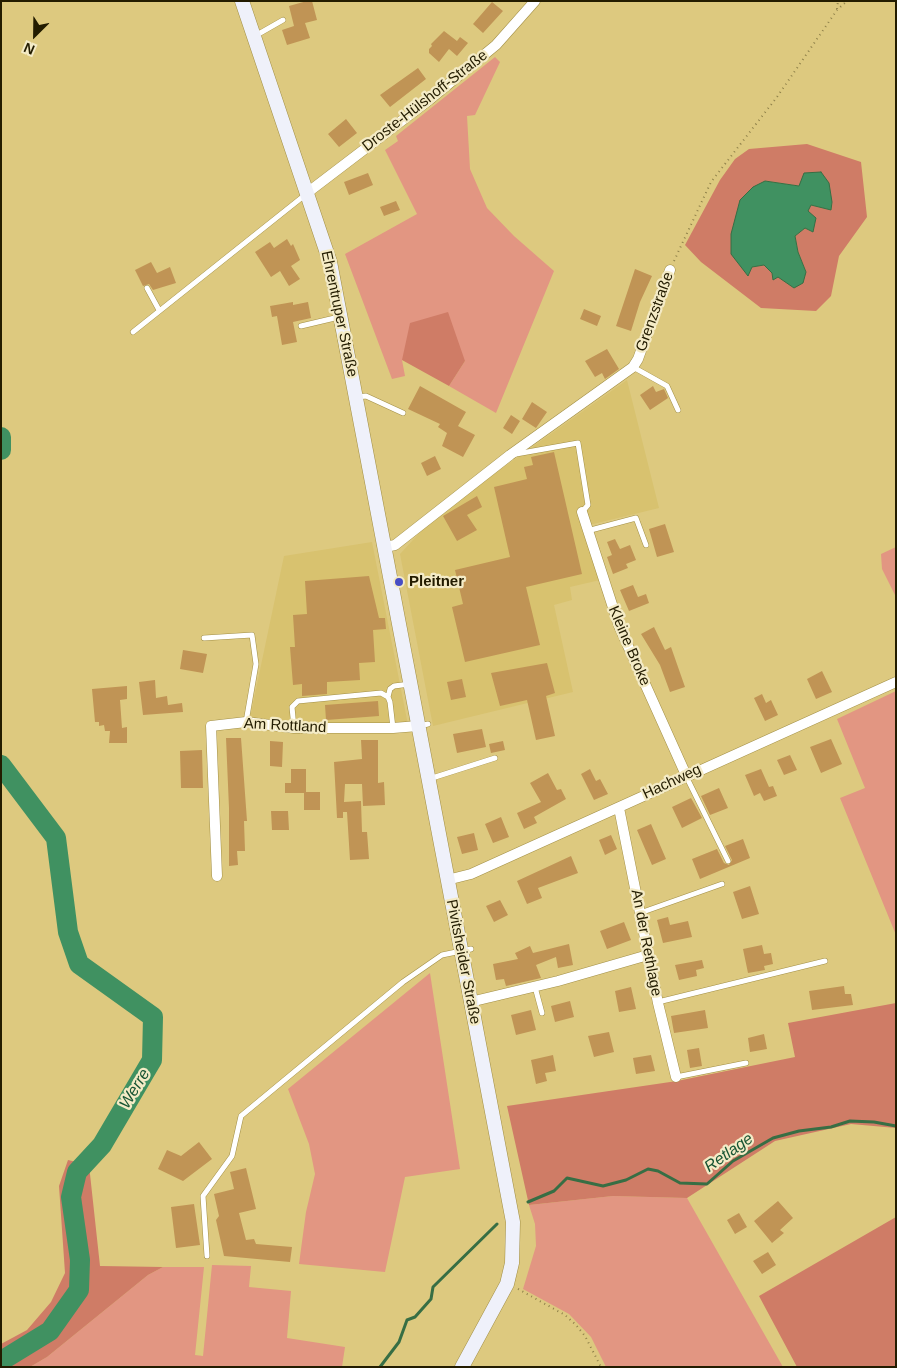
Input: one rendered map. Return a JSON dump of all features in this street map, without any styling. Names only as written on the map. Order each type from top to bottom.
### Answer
[{"type":"main road","name":"Ehrentruper Straße","points":[[242,1],[330,262],[342,316],[385,547]]},
{"type":"main road","name":"Pivitsheider Straße","points":[[385,547],[410,684],[423,725],[428,779],[448,880],[466,951],[470,1002],[513,1222],[512,1263],[506,1284],[462,1367]]},
{"type":"street","name":"Droste-Hülshoff-Straße","points":[[307,193],[429,100],[496,45],[535,1]]},
{"type":"street","name":"Grenzstraße","points":[[385,547],[395,545],[510,455],[633,368],[670,270]]},
{"type":"street","name":"Kleine Broke","points":[[582,512],[586,531],[619,626],[686,775]]},
{"type":"street","name":"Hachweg","points":[[448,880],[471,874],[619,808],[686,775],[896,682]]},
{"type":"street","name":"Am Rottland","points":[[217,876],[211,726],[246,722],[294,728],[393,728],[423,725]]},
{"type":"street","name":"An der Rethlage","points":[[619,808],[658,1003],[676,1077]]},
{"type":"street","points":[[470,1002],[535,987],[648,955]]},
{"type":"lane","points":[[254,36],[264,33],[283,20]]},
{"type":"lane","points":[[133,332],[307,193]]},
{"type":"lane","points":[[147,288],[159,310]]},
{"type":"lane","points":[[301,326],[342,316]]},
{"type":"lane","points":[[633,368],[667,386],[678,410]]},
{"type":"lane","points":[[357,397],[366,396],[403,412]]},
{"type":"lane","points":[[510,455],[578,443],[588,505],[582,512]]},
{"type":"lane","points":[[586,531],[636,518],[646,546]]},
{"type":"lane","points":[[204,638],[252,635],[256,664],[246,722]]},
{"type":"lane","points":[[393,728],[388,697],[390,689],[394,686],[410,684]]},
{"type":"lane","points":[[294,728],[292,706],[298,700],[381,693],[388,697]]},
{"type":"lane","points":[[428,779],[494,758]]},
{"type":"lane","points":[[686,775],[728,861]]},
{"type":"lane","points":[[640,913],[722,884]]},
{"type":"lane","points":[[207,1256],[203,1196],[232,1156],[242,1116],[403,982],[442,955],[466,951]]},
{"type":"lane","points":[[658,1003],[825,961]]},
{"type":"lane","points":[[535,987],[542,1013]]},
{"type":"lane","points":[[676,1077],[746,1062]]},
{"type":"path","points":[[837,10],[838,1]]},
{"type":"path","name":"Grenzstraße","points":[[670,270],[711,182],[777,97],[837,10],[847,1]]},
{"type":"path","points":[[506,1284],[564,1315],[576,1325],[585,1336],[601,1367]]},
{"type":"shaded area","points":[[495,57],[500,62],[475,115],[467,116],[470,169],[487,208],[514,236],[554,271],[496,413],[449,386],[465,361],[402,360],[405,376],[392,379],[345,254],[417,214],[385,150],[398,141],[396,136]]},
{"type":"shaded area","points":[[807,144],[861,162],[867,217],[839,256],[831,296],[816,311],[761,308],[701,262],[685,245],[720,180],[735,159],[749,149]],"holes":[[[765,181],[800,186],[832,202],[831,210],[811,205],[807,210],[813,232],[805,228],[795,236],[798,252],[806,272],[794,288],[764,265],[752,267],[748,275],[744,269]]]},
{"type":"shaded area","points":[[821,172],[829,183],[832,202],[831,210],[811,205],[808,211],[816,218],[813,232],[805,228],[795,236],[798,252],[806,272],[803,283],[794,288],[778,277],[773,280],[772,273],[764,265],[752,267],[748,276],[731,254],[731,234],[740,200],[753,187],[765,181],[799,186],[804,173]]},
{"type":"shaded area","points":[[448,312],[465,361],[449,386],[402,360],[410,323]]},
{"type":"shaded area","points":[[627,380],[659,508],[581,527],[600,580],[570,587],[572,600],[554,605],[573,692],[433,726],[400,554],[436,515]]},
{"type":"shaded area","points":[[372,542],[409,730],[248,727],[284,556]]},
{"type":"shaded area","points":[[896,547],[896,597],[882,569],[881,554]]},
{"type":"shaded area","points":[[896,691],[896,935],[840,798],[865,788],[837,719]]},
{"type":"shaded area","points":[[430,973],[460,1169],[405,1177],[385,1272],[299,1264],[306,1212],[315,1174],[309,1144],[288,1089]]},
{"type":"shaded area","points":[[896,1003],[896,1128],[851,1124],[775,1141],[687,1198],[613,1196],[529,1205],[507,1106],[677,1081],[795,1057],[788,1023]]},
{"type":"shaded area","points":[[68,1160],[89,1165],[100,1266],[163,1267],[148,1275],[47,1357],[30,1367],[1,1367],[1,1344],[27,1330],[51,1302],[65,1273],[59,1186]]},
{"type":"shaded area","points":[[613,1196],[687,1198],[783,1367],[606,1367],[591,1337],[569,1314],[523,1289],[536,1246],[535,1224],[529,1205]]},
{"type":"shaded area","points":[[896,1217],[896,1367],[797,1367],[759,1296]]},
{"type":"shaded area","points":[[212,1265],[251,1266],[249,1287],[291,1291],[287,1338],[345,1347],[342,1367],[30,1367],[47,1357],[148,1275],[163,1267],[204,1267],[195,1355],[203,1356]]},
{"type":"building","points":[[312,1],[317,20],[305,23],[310,38],[287,45],[282,30],[294,26],[289,6]]},
{"type":"building","points":[[492,2],[503,11],[483,33],[473,24]]},
{"type":"building","points":[[444,31],[457,41],[460,37],[468,43],[457,56],[449,49],[439,62],[429,53],[429,49],[432,46],[431,44]]},
{"type":"building","points":[[418,68],[426,79],[390,107],[380,95]]},
{"type":"building","points":[[346,119],[357,133],[339,147],[328,134]]},
{"type":"building","points":[[368,173],[373,185],[349,195],[344,182]]},
{"type":"building","points":[[396,201],[400,210],[384,216],[380,207]]},
{"type":"building","points":[[287,239],[291,246],[293,244],[300,260],[291,266],[300,279],[289,286],[280,271],[271,277],[255,252],[270,242],[274,248]]},
{"type":"building","points":[[151,262],[157,273],[170,267],[176,283],[153,290],[149,284],[143,286],[135,270]]},
{"type":"building","points":[[635,269],[652,276],[640,302],[631,331],[616,326]]},
{"type":"building","points":[[293,302],[293,305],[308,302],[311,318],[293,322],[297,342],[282,345],[277,316],[272,317],[270,306]]},
{"type":"building","points":[[584,309],[601,316],[597,326],[580,319]]},
{"type":"building","points":[[607,349],[619,369],[605,379],[602,373],[595,377],[585,361]]},
{"type":"building","points":[[420,386],[466,412],[458,426],[475,435],[463,457],[442,446],[447,433],[438,427],[440,424],[408,409]]},
{"type":"building","points":[[653,386],[656,392],[664,389],[668,398],[650,410],[640,395]]},
{"type":"building","points":[[532,402],[547,412],[536,428],[522,419]]},
{"type":"building","points":[[511,415],[520,421],[512,434],[503,428]]},
{"type":"building","points":[[554,452],[582,574],[526,587],[540,645],[465,662],[452,607],[463,604],[455,570],[510,557],[494,487],[527,479],[524,467],[533,465],[531,457]]},
{"type":"building","points":[[435,456],[441,469],[427,476],[421,463]]},
{"type":"building","points":[[477,496],[482,507],[467,515],[477,530],[457,541],[443,516]]},
{"type":"building","points":[[665,524],[674,552],[657,557],[649,529]]},
{"type":"building","points":[[615,539],[620,549],[630,545],[636,560],[626,564],[628,568],[613,574],[607,557],[612,555],[607,542]]},
{"type":"building","points":[[369,576],[379,618],[385,618],[386,629],[373,630],[375,662],[359,663],[360,680],[327,682],[327,694],[302,696],[302,684],[293,685],[290,647],[295,647],[293,615],[307,614],[305,581]]},
{"type":"building","points":[[633,585],[638,597],[646,594],[649,603],[629,611],[620,590]]},
{"type":"building","points":[[654,627],[665,650],[671,647],[685,687],[670,692],[660,665],[641,634]]},
{"type":"building","points":[[183,650],[207,654],[203,673],[180,669]]},
{"type":"building","points":[[547,663],[555,693],[546,696],[555,736],[536,740],[527,700],[500,706],[491,673]]},
{"type":"building","points":[[822,671],[832,692],[816,699],[807,679]]},
{"type":"building","points":[[462,679],[466,697],[451,700],[447,682]]},
{"type":"building","points":[[155,680],[156,698],[167,696],[168,705],[182,703],[183,712],[143,715],[139,682]]},
{"type":"building","points":[[127,686],[127,699],[120,700],[122,728],[127,727],[127,743],[109,743],[110,731],[105,731],[104,725],[99,726],[99,722],[95,722],[92,689]]},
{"type":"building","points":[[762,694],[766,703],[771,700],[778,715],[765,721],[754,698]]},
{"type":"building","points":[[378,701],[379,716],[326,720],[325,705]]},
{"type":"building","points":[[482,729],[486,747],[457,753],[453,734]]},
{"type":"building","points":[[226,738],[241,738],[247,821],[244,821],[245,851],[237,851],[238,865],[229,866],[229,808]]},
{"type":"building","points":[[831,739],[842,764],[821,773],[810,747]]},
{"type":"building","points":[[361,740],[378,740],[378,783],[384,782],[385,805],[363,806],[362,784],[345,784],[344,802],[361,801],[362,832],[367,832],[369,859],[350,860],[347,812],[343,812],[343,818],[337,818],[334,762],[362,759]]},
{"type":"building","points":[[270,741],[283,742],[282,767],[270,766]]},
{"type":"building","points":[[503,741],[505,750],[491,753],[489,744]]},
{"type":"building","points":[[202,750],[203,788],[181,788],[180,751]]},
{"type":"building","points":[[790,755],[797,770],[784,775],[777,760]]},
{"type":"building","points":[[291,769],[306,769],[306,792],[320,792],[320,810],[304,810],[304,793],[285,793],[285,783],[291,783]]},
{"type":"building","points":[[590,769],[596,781],[600,779],[608,794],[594,800],[581,774]]},
{"type":"building","points":[[761,769],[769,787],[773,786],[777,796],[764,801],[760,793],[754,796],[745,775]]},
{"type":"building","points":[[548,773],[557,790],[561,789],[566,799],[534,817],[537,823],[524,829],[517,813],[541,802],[530,783]]},
{"type":"building","points":[[719,788],[728,808],[710,815],[701,796]]},
{"type":"building","points":[[691,798],[702,818],[682,828],[672,807]]},
{"type":"building","points":[[271,811],[288,811],[289,830],[272,830]]},
{"type":"building","points":[[501,817],[509,837],[493,843],[485,824]]},
{"type":"building","points":[[651,824],[666,859],[652,865],[637,830]]},
{"type":"building","points":[[474,833],[478,850],[462,854],[457,837]]},
{"type":"building","points":[[611,835],[617,849],[605,855],[599,840]]},
{"type":"building","points":[[743,839],[750,858],[700,879],[692,859],[717,849],[724,863],[729,865],[732,860],[725,846]]},
{"type":"building","points":[[571,856],[578,873],[538,888],[542,898],[527,904],[517,881]]},
{"type":"building","points":[[750,886],[759,914],[742,919],[733,892]]},
{"type":"building","points":[[500,900],[508,915],[494,922],[486,906]]},
{"type":"building","points":[[668,917],[670,925],[688,921],[692,937],[663,943],[657,920]]},
{"type":"building","points":[[624,922],[631,940],[607,949],[600,931]]},
{"type":"building","points":[[569,944],[573,965],[558,968],[556,957],[536,965],[541,978],[506,986],[504,979],[496,980],[493,964],[518,959],[515,953],[530,946],[533,953]]},
{"type":"building","points":[[762,945],[764,954],[771,953],[773,964],[764,966],[765,970],[748,973],[743,949]]},
{"type":"building","points":[[702,960],[704,968],[696,970],[697,976],[679,980],[675,965]]},
{"type":"building","points":[[844,986],[845,994],[851,994],[853,1005],[812,1010],[809,991]]},
{"type":"building","points":[[631,987],[636,1009],[619,1012],[615,991]]},
{"type":"building","points":[[570,1001],[574,1017],[555,1022],[551,1006]]},
{"type":"building","points":[[531,1010],[536,1030],[516,1035],[511,1015]]},
{"type":"building","points":[[705,1010],[708,1028],[674,1033],[671,1016]]},
{"type":"building","points":[[609,1032],[614,1052],[594,1057],[588,1036]]},
{"type":"building","points":[[764,1034],[767,1049],[750,1052],[748,1038]]},
{"type":"building","points":[[699,1048],[702,1066],[690,1068],[687,1050]]},
{"type":"building","points":[[553,1055],[556,1071],[545,1073],[547,1081],[536,1084],[531,1060]]},
{"type":"building","points":[[651,1055],[655,1071],[636,1074],[633,1058]]},
{"type":"building","points":[[199,1142],[212,1159],[183,1181],[158,1169],[167,1150],[181,1156]]},
{"type":"building","points":[[246,1168],[256,1209],[239,1213],[246,1240],[254,1239],[256,1244],[292,1247],[290,1262],[224,1256],[216,1220],[219,1216],[214,1194],[234,1189],[230,1172]]},
{"type":"building","points":[[778,1201],[793,1218],[780,1230],[784,1233],[772,1243],[754,1221]]},
{"type":"building","points":[[194,1204],[200,1245],[176,1248],[171,1207]]},
{"type":"building","points":[[739,1213],[747,1227],[735,1234],[727,1220]]},
{"type":"building","points":[[768,1252],[776,1265],[762,1274],[753,1261]]},
{"type":"waterway","name":"Werre","points":[[1,437],[1,450]]},
{"type":"waterway","name":"Werre","points":[[1,765],[56,838],[68,932],[79,964],[153,1017],[152,1060],[102,1145],[77,1172],[71,1197],[80,1260],[79,1290],[50,1331],[1,1361]]},
{"type":"waterway","name":"Retlage","points":[[528,1202],[554,1191],[567,1178],[603,1186],[626,1180],[648,1169],[658,1171],[680,1183],[707,1184],[733,1161],[773,1138],[799,1131],[831,1127],[850,1121],[874,1122],[896,1126]]},
{"type":"waterway","name":"Retlage","points":[[380,1367],[399,1342],[407,1320],[415,1317],[431,1299],[433,1287],[497,1224]]},
{"type":"place","name":"Pleitner","points":[[399,582]]}]
